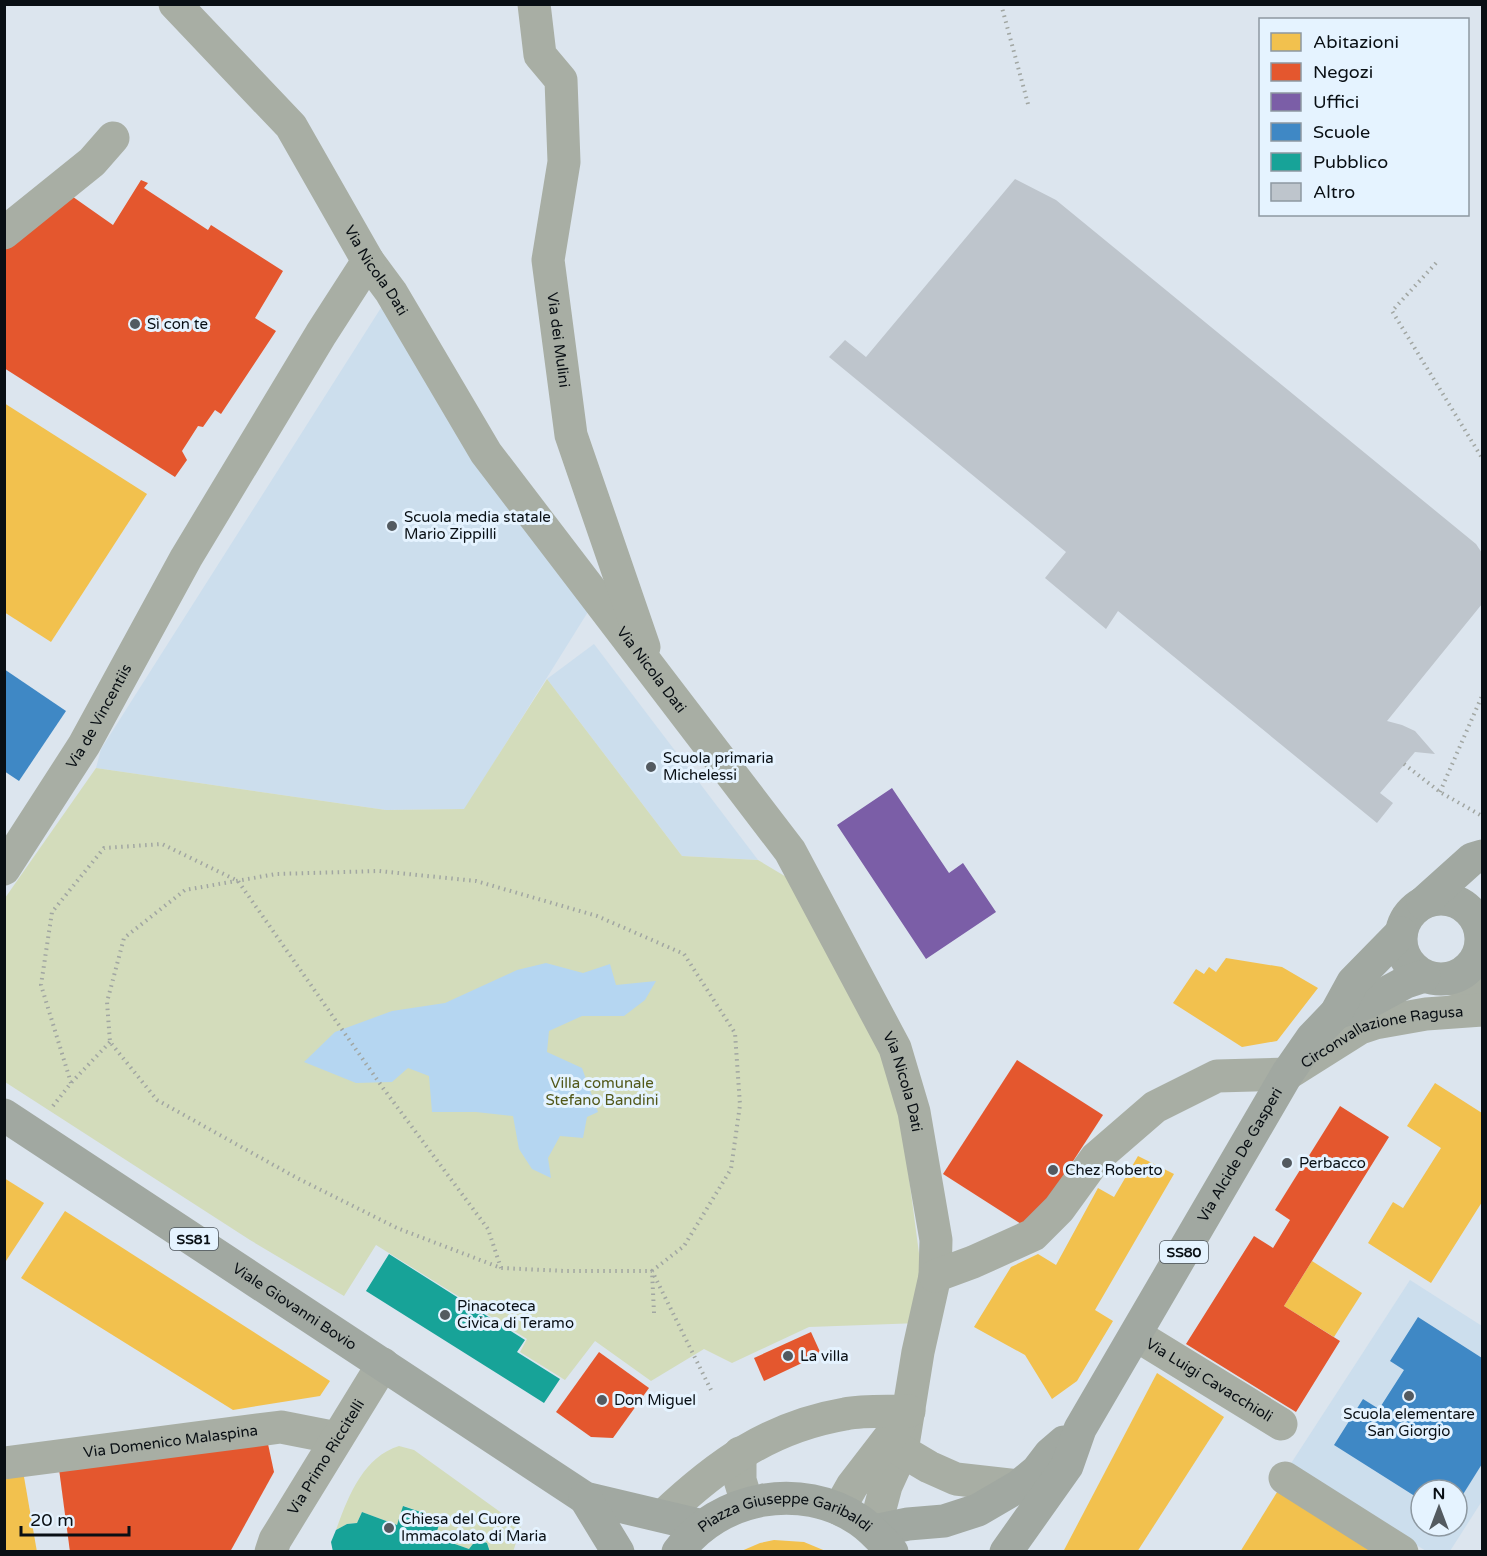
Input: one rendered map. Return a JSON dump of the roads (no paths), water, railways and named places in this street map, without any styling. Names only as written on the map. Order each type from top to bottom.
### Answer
[{"type":"main road","name":"Via Alcide De Gasperi","points":[[1080,1429],[1287,1074],[1312,1038],[1336,1013],[1353,982],[1401,933],[1413,910],[1424,903],[1472,859],[1482,856]]},
{"type":"main road","name":"Via Alcide De Gasperi","points":[[1336,1013],[1369,1002],[1406,982],[1463,973],[1474,964],[1480,952],[1480,919],[1462,905],[1450,900],[1424,903]]},
{"type":"main road","points":[[1401,933],[1401,946],[1414,969],[1438,977]]},
{"type":"main road","name":"Viale Giovanni Bovio","points":[[4,1115],[585,1498]]},
{"type":"main road","name":"SS80","points":[[883,1541],[908,1524],[944,1521],[978,1510],[1019,1486],[1037,1471],[1050,1454],[1080,1429]]},
{"type":"main road","name":"SS80","points":[[1006,1551],[1067,1466],[1080,1429]]},
{"type":"main road","name":"SS81","points":[[585,1498],[703,1526]]},
{"type":"main road","name":"SS81","points":[[585,1498],[618,1551]]},
{"type":"main road","name":"Piazza Giuseppe Garibaldi","points":[[678,1551],[703,1526],[724,1512],[747,1503],[770,1498],[817,1501],[839,1509],[857,1519],[883,1541]]},
{"type":"street","name":"Via Nicola Dati","points":[[175,4],[291,126],[368,261],[390,292],[486,453],[790,851],[895,1048],[914,1112],[936,1240],[935,1276],[918,1352],[902,1451],[886,1486],[883,1541]]},
{"type":"street","name":"Via dei Mulini","points":[[534,4],[540,55],[561,80],[564,162],[548,260],[571,435],[652,671]]},
{"type":"street","points":[[4,233],[92,162],[113,138]]},
{"type":"street","name":"Via de Vincentiis","points":[[4,869],[84,745],[186,558],[321,334],[368,261]]},
{"type":"street","points":[[1438,977],[1482,985]]},
{"type":"street","name":"Circonvallazione Ragusa","points":[[1287,1074],[1360,1028],[1426,1014],[1482,1010]]},
{"type":"street","points":[[935,1276],[974,1262],[1033,1235],[1059,1209],[1096,1158],[1155,1107],[1217,1076],[1287,1074]]},
{"type":"street","name":"Via Luigi Cavacchioli","points":[[1136,1335],[1281,1425]]},
{"type":"street","name":"Via Primo Riccitelli","points":[[271,1551],[275,1540],[383,1364]]},
{"type":"street","name":"Via Nicola Dati","points":[[839,1509],[852,1486],[909,1411]]},
{"type":"street","points":[[663,1516],[691,1490],[740,1453],[789,1428],[846,1413],[909,1411]]},
{"type":"street","name":"Via Domenico Malaspina","points":[[4,1463],[281,1428],[337,1438]]},
{"type":"street","points":[[902,1451],[956,1479],[1019,1486]]},
{"type":"street","points":[[740,1453],[740,1480],[747,1503]]},
{"type":"street","points":[[1285,1478],[1402,1551]]},
{"type":"water","points":[[546,963],[583,973],[610,964],[616,985],[656,981],[645,1000],[624,1016],[582,1016],[549,1031],[547,1052],[582,1068],[598,1112],[587,1117],[583,1138],[560,1136],[548,1158],[551,1178],[532,1169],[519,1149],[513,1116],[476,1112],[432,1112],[429,1076],[408,1068],[392,1082],[356,1083],[304,1062],[335,1032],[392,1011],[445,1003],[517,970]]},
{"type":"place","name":"Sì con te","points":[[135,324]]},
{"type":"place","name":"Scuola media statale Mario Zippilli","points":[[392,526]]},
{"type":"place","name":"Scuola primaria Michelessi","points":[[651,767]]},
{"type":"place","name":"Perbacco","points":[[1287,1163]]},
{"type":"place","name":"Chez Roberto","points":[[1053,1170]]},
{"type":"place","name":"Pinacoteca Civica di Teramo","points":[[445,1315]]},
{"type":"place","name":"La villa","points":[[788,1356]]},
{"type":"place","name":"Scuola elementare San Giorgio","points":[[1409,1396]]},
{"type":"place","name":"Don Miguel","points":[[602,1400]]},
{"type":"place","name":"Chiesa del Cuore Immacolato di Maria","points":[[389,1528]]},
{"type":"park label","name":"Villa comunale Stefano Bandini","points":[[602,1092]]}]
